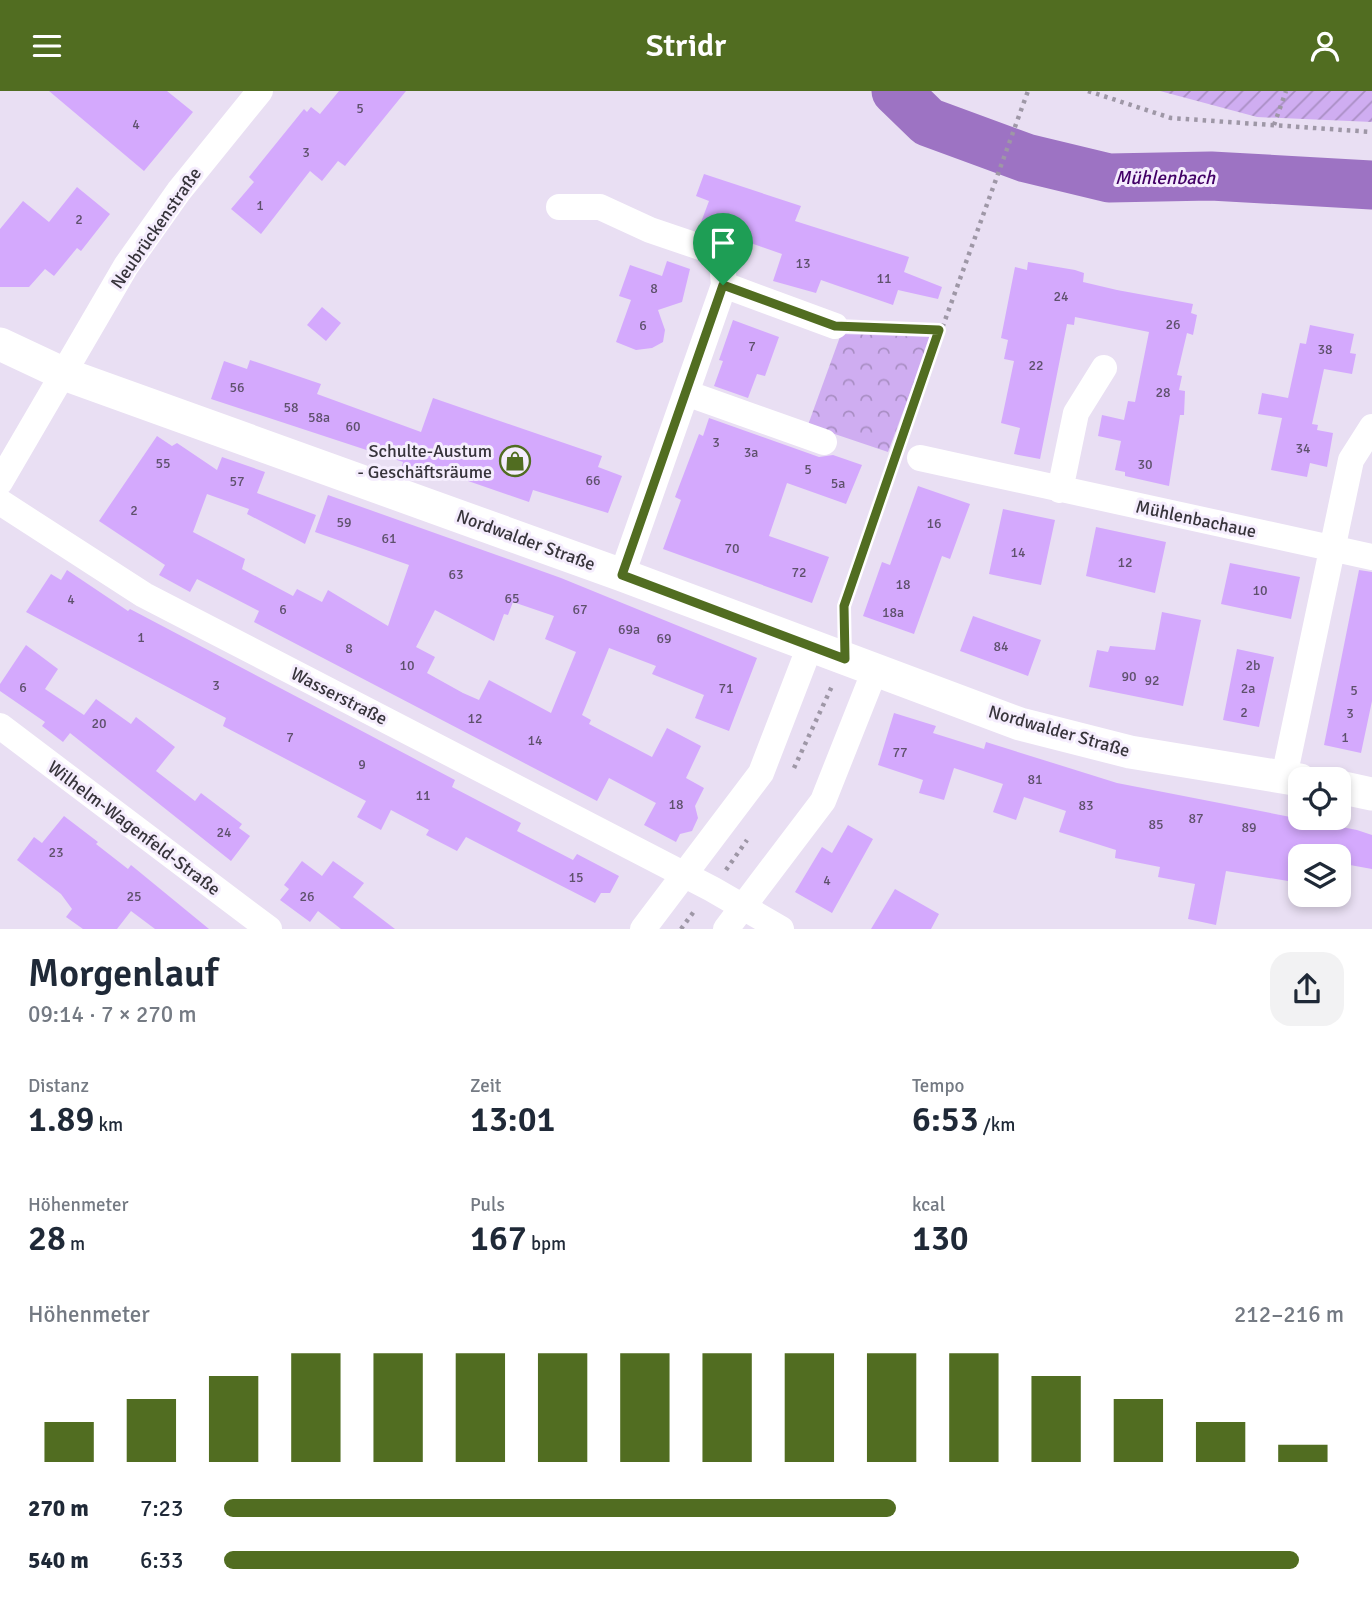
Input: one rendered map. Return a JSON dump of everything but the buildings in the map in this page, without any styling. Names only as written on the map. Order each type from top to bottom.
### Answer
[{"type":"main road","name":"Nordwalder Straße","points":[[0,344],[64,374],[622,575],[1020,724],[1130,752],[1288,778]]},
{"type":"main road","points":[[1351,790],[1372,794]]},
{"type":"street","name":"Neubrückenstraße","points":[[0,482],[127,266],[179,191],[260,91]]},
{"type":"street","points":[[559,207],[600,207],[650,230],[712,251],[722,262],[723,285],[622,575]]},
{"type":"street","points":[[723,285],[835,326]]},
{"type":"street","points":[[1060,490],[1076,413],[1104,368]]},
{"type":"street","points":[[686,393],[824,442]]},
{"type":"street","points":[[1294,767],[1332,549],[1351,460],[1372,427]]},
{"type":"street","name":"Mühlenbachaue","points":[[920,458],[1372,557]]},
{"type":"street","name":"Wasserstraße","points":[[0,502],[144,595],[685,876],[781,929]]},
{"type":"street","points":[[643,929],[761,773],[810,646]]},
{"type":"street","points":[[726,929],[823,801],[860,664]]},
{"type":"street","name":"Wilhelm-Wagenfeld-Straße","points":[[0,726],[269,929]]},
{"type":"path","points":[[860,664],[844,606],[939,330],[1028,91]]},
{"type":"path","points":[[1088,91],[1171,118],[1372,132]]},
{"type":"path","points":[[1274,125],[1286,91]]},
{"type":"path","points":[[835,326],[939,330]]},
{"type":"green space","points":[[1160,91],[1372,91],[1372,122],[1257,117]]},
{"type":"green space","points":[[841,334],[931,337],[888,452],[808,425]]},
{"type":"waterway","name":"Mühlenbach","points":[[896,91],[928,122],[1026,158],[1109,178],[1211,176],[1372,185]]},
{"type":"place","name":"Schulte-Austum - Geschäftsräume","points":[[515,461]]},
{"type":"route","points":[[723,285],[835,326],[939,330],[844,606],[845,659],[622,575],[723,285]]}]
